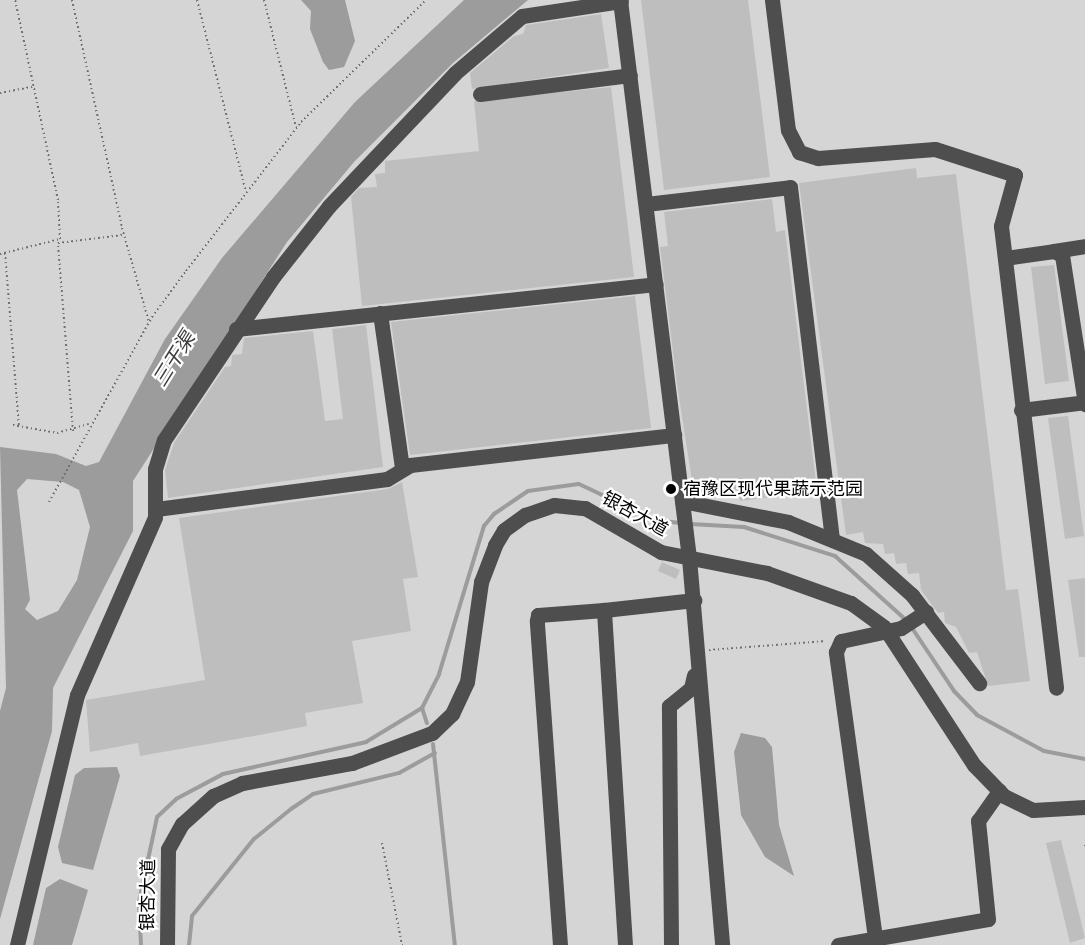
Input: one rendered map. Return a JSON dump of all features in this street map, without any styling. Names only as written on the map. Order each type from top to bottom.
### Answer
[{"type":"street","points":[[772,0],[788,130],[799,152],[827,157],[935,149],[1016,175],[1001,226],[1021,410],[1056,688]]},
{"type":"street","points":[[17,945],[77,695],[156,509],[158,454],[236,329],[329,206],[486,46],[522,16],[620,1],[694,600],[722,945]]},
{"type":"street","points":[[480,94],[630,75]]},
{"type":"street","points":[[646,204],[790,187],[832,538]]},
{"type":"street","points":[[1005,258],[1085,246]]},
{"type":"street","points":[[1021,410],[1085,403],[1079,320],[1064,259],[1054,251]]},
{"type":"street","points":[[236,329],[656,284]]},
{"type":"street","points":[[380,313],[402,467]]},
{"type":"street","points":[[156,509],[387,479],[402,467],[674,435]]},
{"type":"street","name":"银杏大道","points":[[166,945],[168,849],[182,824],[213,796],[242,783],[396,750],[432,733],[452,714],[467,682],[481,582],[504,530],[525,514],[554,505],[585,508],[661,552],[689,554],[768,573],[851,603],[888,632],[974,765],[999,791],[1033,810],[1085,807]]},
{"type":"street","points":[[683,507],[749,512],[832,538],[888,570],[926,612],[979,683]]},
{"type":"street","points":[[560,945],[538,615],[694,600]]},
{"type":"street","points":[[604,610],[625,945]]},
{"type":"street","points":[[876,942],[836,652],[847,639],[888,632],[926,612]]},
{"type":"street","points":[[671,945],[669,706],[691,688],[697,657]]},
{"type":"street","points":[[838,945],[876,942],[988,919],[978,821],[999,791]]},
{"type":"path","points":[[15,0],[58,200],[58,243],[73,431]]},
{"type":"path","points":[[72,0],[123,235],[149,322]]},
{"type":"path","points":[[197,0],[246,192]]},
{"type":"path","points":[[264,0],[296,127]]},
{"type":"path","points":[[48,502],[72,453],[149,322],[246,192],[296,127],[426,0]]},
{"type":"path","points":[[0,93],[32,87]]},
{"type":"path","points":[[0,254],[58,243],[123,235]]},
{"type":"path","points":[[5,253],[20,426]]},
{"type":"path","points":[[13,425],[73,431],[89,424]]},
{"type":"path","points":[[697,657],[847,639]]},
{"type":"path","points":[[382,843],[402,945]]},
{"type":"shaded area","points":[[0,0],[1085,0],[1085,945],[0,945]]},
{"type":"water","points":[[301,0],[345,0],[355,41],[344,67],[329,70],[323,62],[310,29],[311,11]]},
{"type":"water","name":"三干渠","points":[[464,0],[528,0],[453,63],[354,162],[287,242],[133,481],[133,531],[53,688],[52,731],[0,919],[0,711],[6,688],[0,447],[56,454],[86,466],[99,462],[165,339],[222,258],[355,102]],"holes":[[[27,479],[63,482],[79,490],[90,527],[77,580],[58,611],[37,620],[25,609],[30,600],[17,490]]]},
{"type":"water","points":[[741,733],[765,738],[772,747],[779,825],[794,876],[765,857],[741,815],[734,752]]},
{"type":"water","points":[[117,767],[120,776],[93,870],[62,863],[58,847],[75,775],[84,768]]},
{"type":"water","points":[[60,879],[88,890],[72,945],[33,945],[46,888]]},
{"type":"building","points":[[641,0],[748,0],[770,177],[664,190]]},
{"type":"building","points":[[601,14],[609,68],[472,89],[470,73],[514,36],[523,34],[526,25]]},
{"type":"building","points":[[611,87],[634,277],[362,306],[351,197],[359,188],[377,187],[375,174],[385,173],[385,161],[479,151],[474,101]]},
{"type":"building","points":[[916,168],[917,178],[956,174],[1006,590],[1018,589],[1030,681],[988,686],[977,652],[969,653],[956,627],[945,623],[944,612],[938,613],[921,590],[919,573],[908,574],[906,563],[896,564],[894,553],[885,554],[883,544],[865,543],[863,532],[846,535],[799,183]]},
{"type":"building","points":[[772,199],[776,232],[785,230],[817,491],[740,501],[739,493],[706,496],[693,487],[677,384],[660,247],[668,246],[664,212]]},
{"type":"building","points":[[1054,265],[1069,381],[1045,384],[1031,267]]},
{"type":"building","points":[[635,296],[651,428],[410,455],[391,322]]},
{"type":"building","points":[[366,325],[383,467],[168,498],[165,470],[174,443],[225,367],[231,366],[232,355],[242,354],[244,338],[313,331],[325,421],[343,419],[332,329]]},
{"type":"building","points":[[1068,416],[1084,536],[1065,539],[1048,418]]},
{"type":"building","points":[[402,482],[418,577],[403,579],[411,631],[352,641],[363,703],[305,713],[307,726],[248,737],[140,756],[138,743],[90,752],[86,700],[205,680],[179,518],[388,489]]},
{"type":"building","points":[[662,562],[680,570],[676,579],[658,571]]},
{"type":"building","points":[[1085,578],[1085,657],[1079,657],[1068,580]]},
{"type":"building","points":[[1061,840],[1085,938],[1070,943],[1046,843]]},
{"type":"waterway","points":[[141,945],[139,902],[157,817],[176,799],[223,774],[366,742],[422,708],[439,674],[484,526],[494,514],[528,491],[579,484],[655,520],[680,523]]},
{"type":"waterway","points":[[690,524],[744,527],[835,556],[905,619]]},
{"type":"waterway","points":[[910,625],[954,691],[977,715],[1044,751],[1085,759]]},
{"type":"waterway","points":[[422,708],[427,723]]},
{"type":"waterway","points":[[433,744],[455,945]]},
{"type":"waterway","points":[[189,945],[192,916],[254,839],[291,809],[313,794],[399,773],[435,753]]},
{"type":"place","name":"宿豫区现代果蔬示范园","points":[[671,489]]}]
